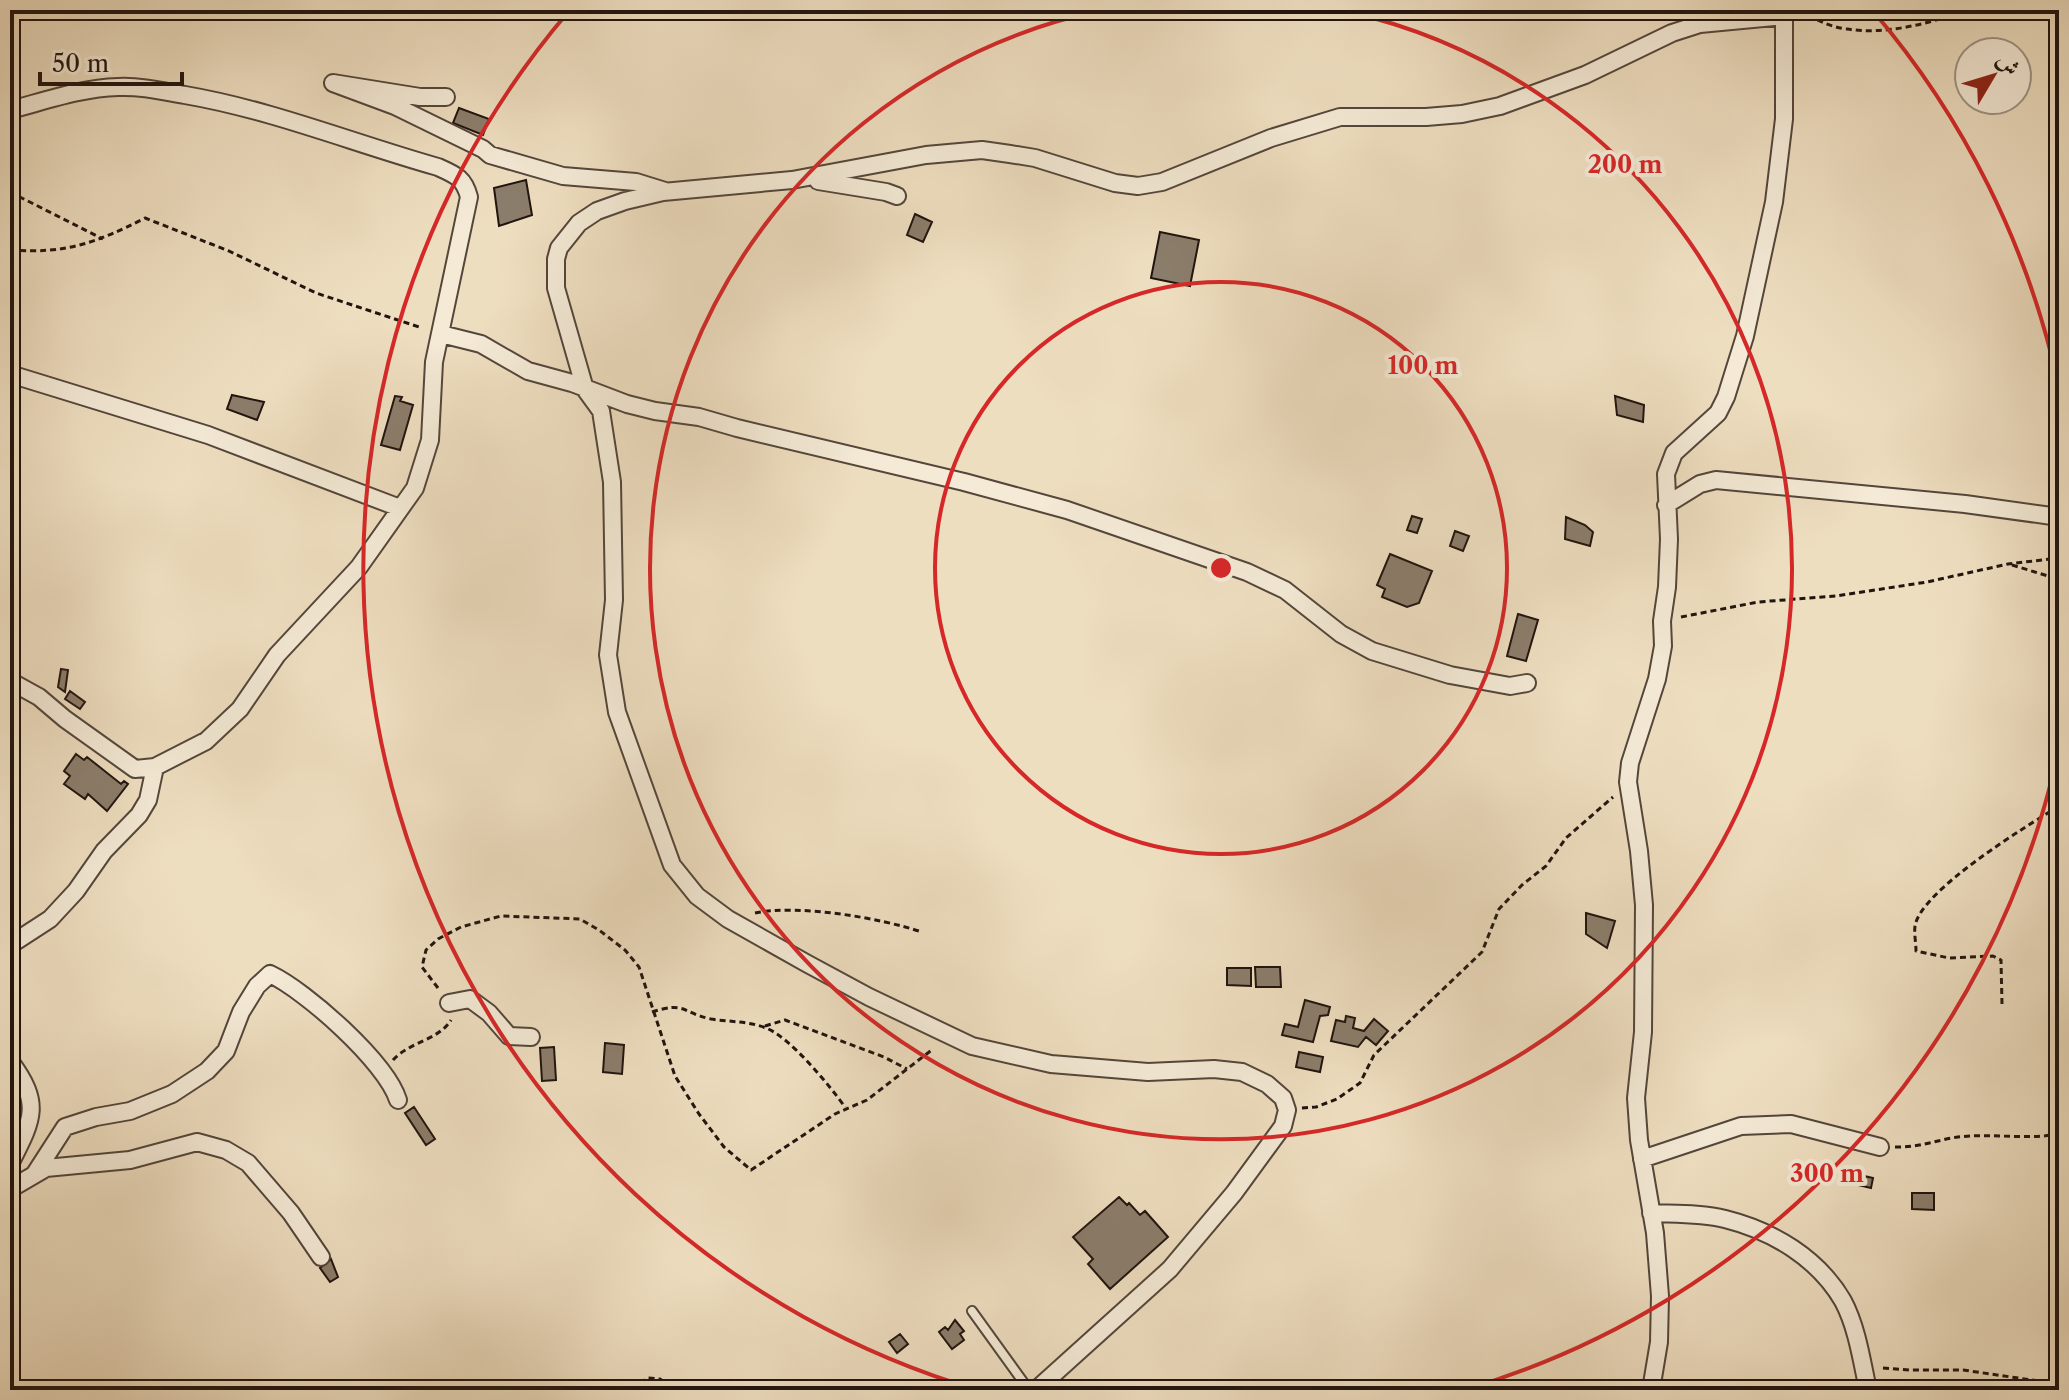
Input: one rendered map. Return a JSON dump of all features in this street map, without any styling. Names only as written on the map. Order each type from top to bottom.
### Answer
[{"type":"street","points":[[1036,1390],[1170,1269],[1234,1193],[1283,1126],[1287,1110],[1283,1098],[1276,1090],[1242,1072],[1214,1069],[1148,1072],[1051,1064],[972,1046],[869,997],[728,919],[697,896],[672,865],[617,712],[608,655],[614,600],[612,482],[601,411],[585,389],[556,288],[559,248],[571,230],[597,211],[625,201],[669,192],[792,180],[926,155],[982,150],[1035,158],[1115,183],[1138,186],[1162,182],[1271,138],[1340,117],[1426,117],[1500,106],[1585,75],[1672,33],[1700,24],[1789,12],[1784,119],[1774,202],[1745,336],[1718,413],[1674,453],[1666,474],[1669,539],[1663,646],[1657,679],[1630,763],[1628,782],[1644,905],[1643,1018],[1636,1098],[1660,1296],[1659,1342],[1651,1390]]},
{"type":"street","points":[[446,97],[420,97],[333,83],[395,106],[490,155],[563,176],[636,182],[669,192]]},
{"type":"street","points":[[10,110],[75,92],[139,87],[221,101],[275,115],[458,176],[466,184],[469,197],[434,362],[430,440],[415,488],[359,567],[277,655],[240,709],[206,741],[155,767],[135,769],[39,697],[10,681]]},
{"type":"street","points":[[792,180],[846,185],[897,196]]},
{"type":"street","points":[[441,334],[481,344],[528,371],[655,411],[699,417],[1067,510],[1247,572],[1285,590],[1353,642],[1372,651],[1430,670],[1497,684],[1510,686],[1527,683]]},
{"type":"street","points":[[10,374],[208,435],[400,508]]},
{"type":"street","points":[[1666,505],[1700,484],[1716,480],[1950,502],[2059,517]]},
{"type":"street","points":[[10,945],[50,919],[76,891],[104,851],[139,815],[148,800],[155,767]]},
{"type":"street","points":[[34,1175],[65,1127],[130,1111],[172,1094],[207,1071],[226,1051],[241,1012],[257,986],[270,974],[286,982],[319,1008],[382,1071],[393,1085],[398,1100]]},
{"type":"street","points":[[449,1003],[470,999],[489,1013],[509,1036],[531,1037]]},
{"type":"street","points":[[10,1061],[26,1082],[32,1115],[10,1164]]},
{"type":"street","points":[[1642,1159],[1741,1126],[1791,1124],[1880,1147]]},
{"type":"street","points":[[10,1189],[46,1168],[130,1160],[197,1142],[226,1150],[248,1163],[268,1183],[321,1257]]},
{"type":"street","points":[[1651,1213],[1724,1219],[1797,1249],[1824,1274],[1844,1303],[1868,1390]]},
{"type":"lane","points":[[972,1311],[1029,1390]]},
{"type":"path","points":[[1789,12],[1832,26],[1868,30],[1931,20],[1965,10]]},
{"type":"path","points":[[10,192],[104,239]]},
{"type":"path","points":[[10,250],[46,252],[104,239],[145,218],[229,251],[316,293],[441,334]]},
{"type":"path","points":[[1662,621],[1758,602],[1836,596],[1927,582],[2008,564],[2059,558]]},
{"type":"path","points":[[2008,564],[2048,576],[2059,585]]},
{"type":"path","points":[[1287,1110],[1316,1107],[1337,1099],[1360,1083],[1374,1055],[1482,952],[1499,909],[1546,866],[1566,838],[1628,782]]},
{"type":"path","points":[[2002,1004],[2001,960],[1993,956],[1949,958],[1916,951],[1915,924],[1929,902],[1989,849],[2059,806]]},
{"type":"path","points":[[728,919],[761,911],[806,912],[897,924],[922,932]]},
{"type":"path","points":[[382,1071],[398,1054],[421,1039],[440,1033],[451,1022],[449,1003],[422,967],[426,950],[438,939],[461,927],[501,916],[580,919],[625,950],[639,967],[649,992],[652,1012],[675,1076],[724,1147],[751,1170],[835,1114],[867,1100],[937,1046],[945,1033]]},
{"type":"path","points":[[652,1012],[673,1005],[709,1018],[743,1021],[770,1029],[819,1072],[847,1109]]},
{"type":"path","points":[[763,1027],[785,1020],[884,1057],[907,1069]]},
{"type":"path","points":[[1880,1147],[1908,1148],[1959,1137],[2042,1137],[2059,1134]]},
{"type":"path","points":[[1863,1366],[1963,1370],[2059,1384]]},
{"type":"path","points":[[633,1390],[647,1378],[660,1379],[674,1390]]},
{"type":"building","points":[[459,108],[489,119],[483,135],[453,123]]},
{"type":"building","points":[[526,180],[532,215],[499,226],[494,188]]},
{"type":"building","points":[[915,214],[932,222],[923,242],[907,235]]},
{"type":"building","points":[[1160,232],[1199,240],[1190,286],[1151,278]]},
{"type":"building","points":[[232,395],[264,402],[257,420],[227,409]]},
{"type":"building","points":[[395,396],[413,405],[400,450],[381,445]]},
{"type":"building","points":[[1615,396],[1644,405],[1643,422],[1617,415]]},
{"type":"building","points":[[1412,516],[1422,519],[1417,533],[1407,530]]},
{"type":"building","points":[[1566,517],[1593,532],[1590,546],[1565,539]]},
{"type":"building","points":[[1455,531],[1469,536],[1463,551],[1450,546]]},
{"type":"building","points":[[1390,554],[1432,571],[1419,603],[1407,607],[1382,597],[1385,589],[1377,585]]},
{"type":"building","points":[[1518,614],[1538,620],[1526,661],[1507,656]]},
{"type":"building","points":[[61,669],[68,670],[65,692],[58,687]]},
{"type":"building","points":[[70,691],[85,702],[80,709],[65,699]]},
{"type":"building","points":[[76,754],[84,760],[87,757],[121,784],[124,781],[128,784],[107,811],[88,794],[85,799],[64,784],[70,776],[64,771]]},
{"type":"building","points":[[1586,913],[1615,921],[1607,948],[1586,934]]},
{"type":"building","points":[[1255,967],[1280,967],[1281,987],[1256,987]]},
{"type":"building","points":[[1227,968],[1251,968],[1251,986],[1227,985]]},
{"type":"building","points":[[1305,1000],[1330,1007],[1328,1015],[1320,1016],[1313,1042],[1282,1035],[1285,1024],[1298,1027]]},
{"type":"building","points":[[1346,1016],[1355,1018],[1353,1028],[1364,1031],[1374,1019],[1388,1031],[1376,1045],[1366,1037],[1358,1047],[1331,1041],[1336,1020],[1345,1022]]},
{"type":"building","points":[[605,1043],[624,1045],[622,1074],[603,1072]]},
{"type":"building","points":[[554,1047],[556,1080],[542,1081],[540,1048]]},
{"type":"building","points":[[1299,1052],[1323,1057],[1320,1072],[1296,1067]]},
{"type":"building","points":[[10,1088],[14,1088],[16,1101],[10,1102]]},
{"type":"building","points":[[414,1107],[435,1139],[426,1145],[405,1113]]},
{"type":"building","points":[[1856,1174],[1873,1178],[1871,1188],[1854,1184]]},
{"type":"building","points":[[1912,1193],[1934,1193],[1934,1210],[1912,1209]]},
{"type":"building","points":[[1119,1197],[1140,1215],[1145,1211],[1168,1237],[1110,1289],[1088,1264],[1093,1259],[1073,1237]]},
{"type":"building","points":[[331,1259],[338,1277],[330,1282],[320,1268]]},
{"type":"building","points":[[955,1320],[964,1331],[960,1334],[964,1340],[952,1349],[939,1332],[945,1327],[948,1330]]},
{"type":"building","points":[[900,1334],[908,1344],[897,1353],[889,1342]]}]
